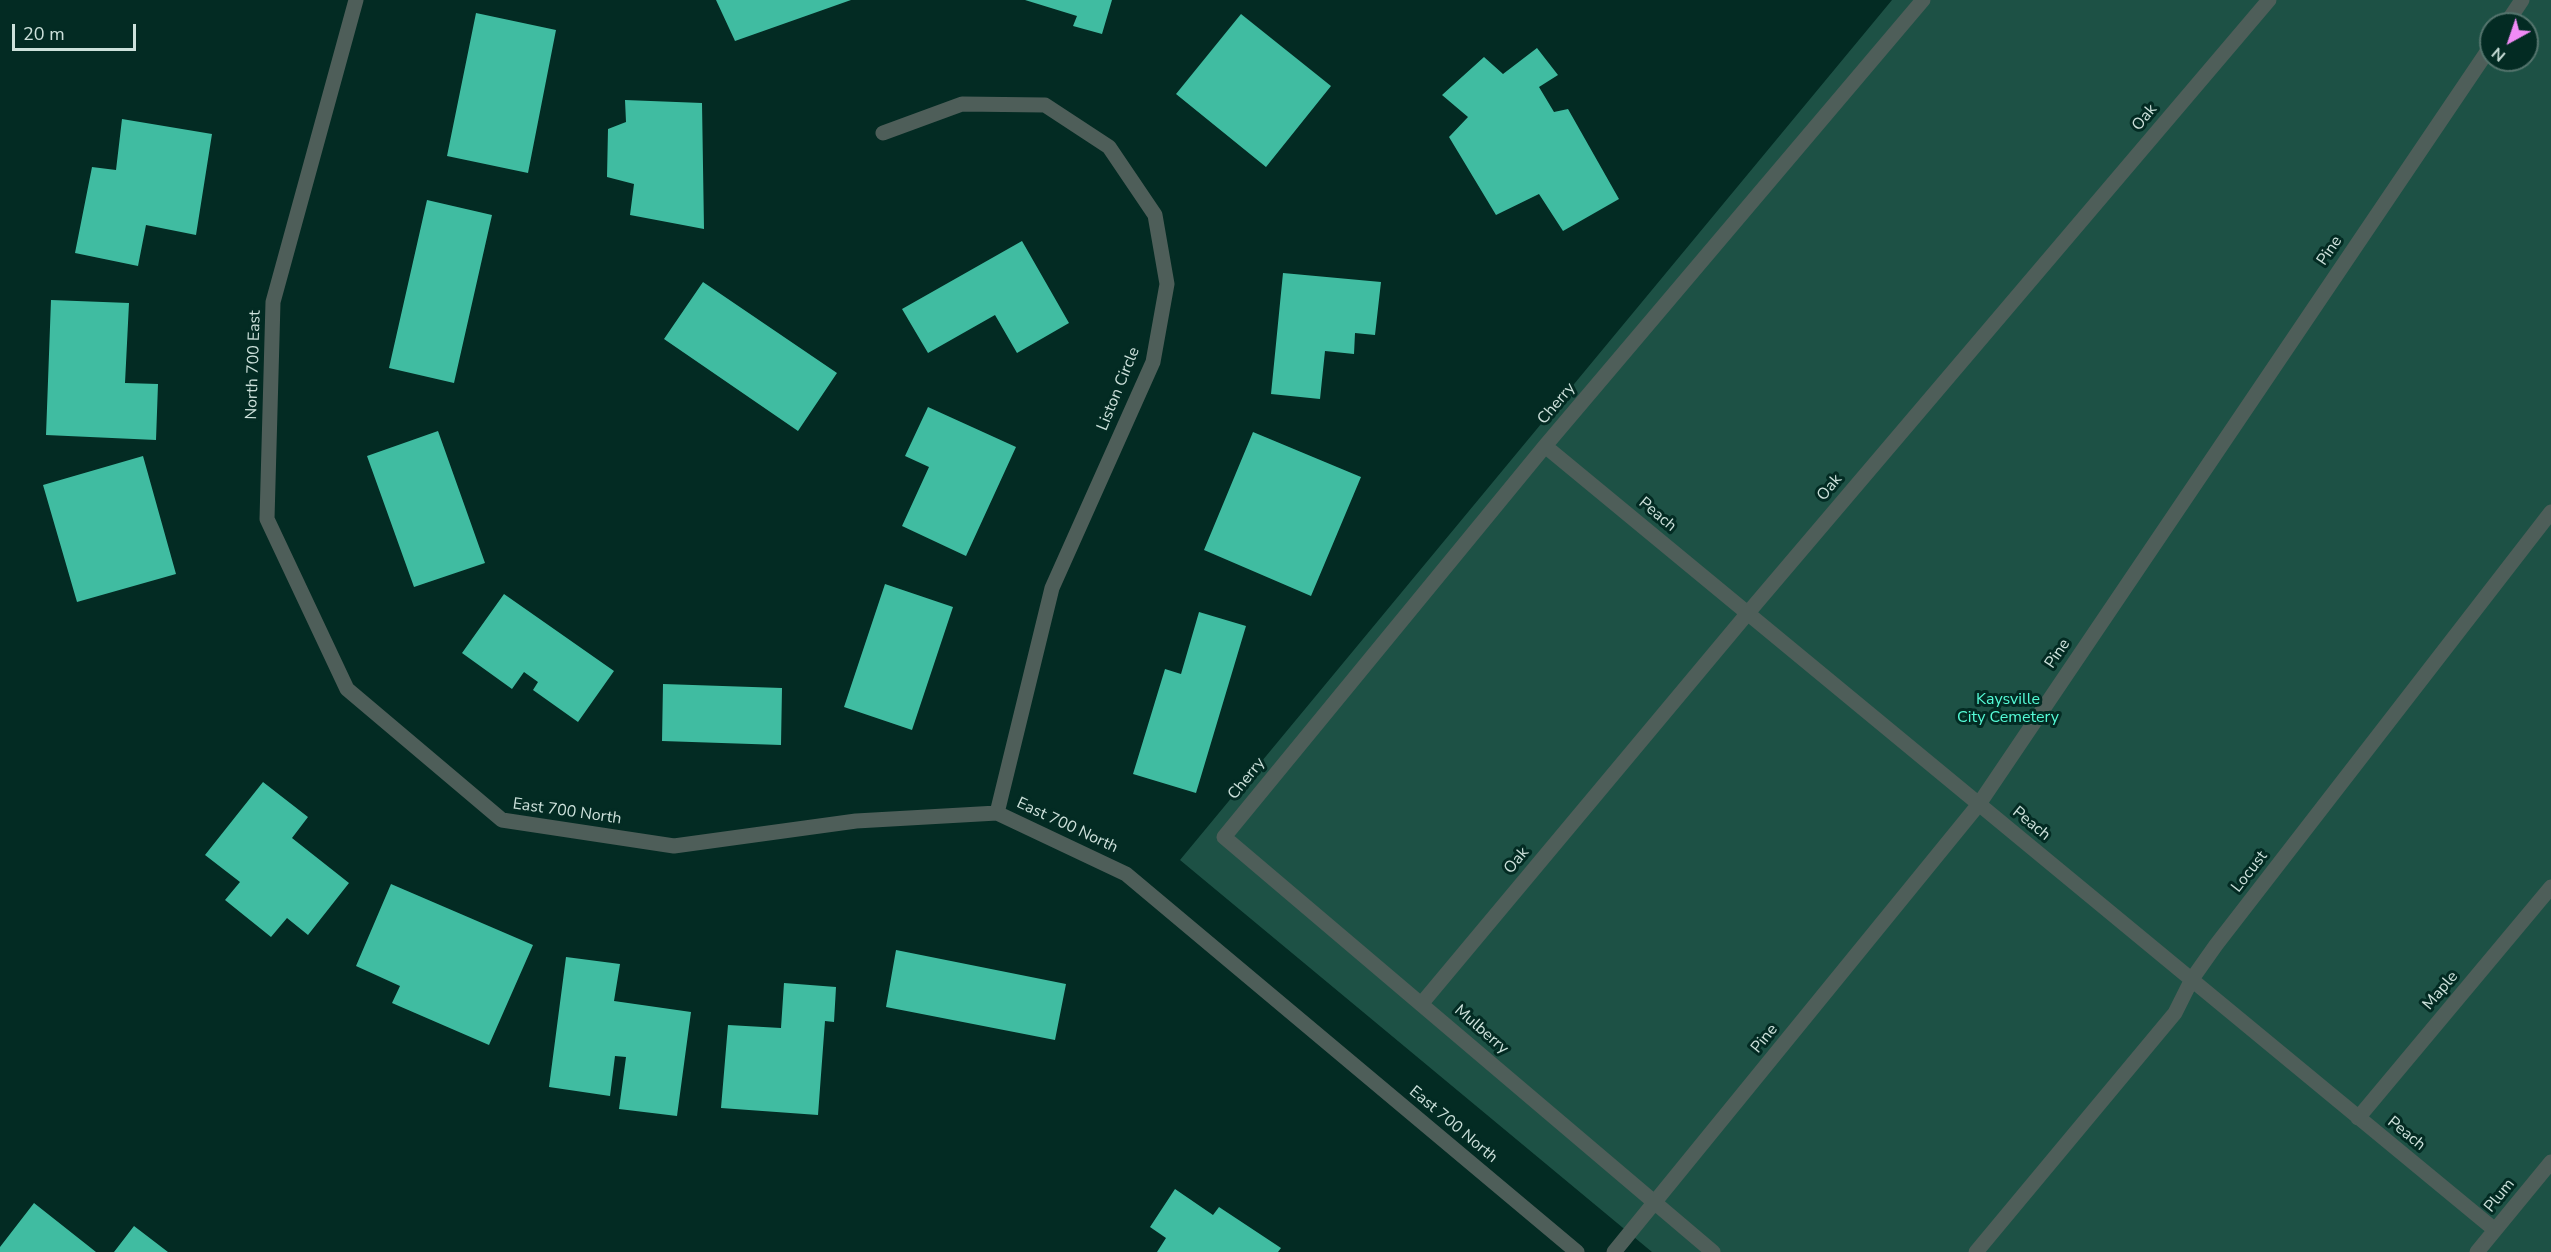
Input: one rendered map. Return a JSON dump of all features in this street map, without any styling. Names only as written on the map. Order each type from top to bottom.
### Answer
[{"type":"street","name":"North 700 East","points":[[347,689],[267,519],[273,302],[356,0]]},
{"type":"street","name":"Cherry","points":[[1224,837],[1545,446],[1923,0]]},
{"type":"street","name":"Oak","points":[[1422,1003],[1747,614],[2269,0]]},
{"type":"street","name":"Pine","points":[[1614,1252],[1979,804],[2479,64]]},
{"type":"street","name":"Liston Circle","points":[[883,133],[962,104],[1046,105],[1109,147],[1155,215],[1167,284],[1153,362],[1052,588],[997,813]]},
{"type":"street","name":"Peach","points":[[1545,446],[2495,1230]]},
{"type":"street","name":"Locust","points":[[1976,1252],[2175,1013],[2192,979],[2551,512]]},
{"type":"street","name":"East 700 North","points":[[347,689],[502,820],[674,846],[856,822],[997,813],[1126,874],[1577,1252]]},
{"type":"street","name":"Mulberry","points":[[1224,837],[1713,1252]]},
{"type":"street","name":"Maple","points":[[2358,1118],[2551,887]]},
{"type":"street","name":"Plum","points":[[2477,1252],[2551,1162]]},
{"type":"green space","name":"Kaysville City Cemetery","points":[[1892,0],[2551,0],[2551,1252],[1652,1252],[1180,860]]},
{"type":"building","points":[[716,0],[851,0],[735,41]]},
{"type":"building","points":[[1025,0],[1112,0],[1102,34],[1073,26],[1077,16]]},
{"type":"building","points":[[476,13],[556,30],[528,173],[447,156]]},
{"type":"building","points":[[1241,14],[1331,86],[1266,167],[1176,94]]},
{"type":"building","points":[[1537,48],[1558,75],[1539,87],[1554,112],[1568,109],[1619,199],[1563,231],[1539,194],[1496,215],[1449,137],[1468,117],[1442,95],[1484,57],[1503,74]]},
{"type":"building","points":[[625,100],[702,103],[704,229],[630,215],[634,184],[607,177],[608,129],[626,122]]},
{"type":"building","points":[[122,119],[212,134],[196,235],[146,225],[138,266],[75,253],[92,167],[116,170]]},
{"type":"building","points":[[427,200],[492,215],[454,383],[389,368]]},
{"type":"building","points":[[1022,241],[1069,323],[1017,353],[995,315],[928,353],[902,309]]},
{"type":"building","points":[[1283,273],[1381,282],[1375,335],[1355,333],[1354,354],[1325,351],[1320,399],[1271,394]]},
{"type":"building","points":[[703,282],[837,373],[798,431],[664,339]]},
{"type":"building","points":[[51,300],[129,303],[125,383],[158,384],[156,440],[46,435]]},
{"type":"building","points":[[928,407],[1016,447],[966,556],[902,526],[929,467],[905,456]]},
{"type":"building","points":[[438,431],[485,563],[414,587],[367,456]]},
{"type":"building","points":[[1253,432],[1361,477],[1311,596],[1204,550]]},
{"type":"building","points":[[143,456],[176,574],[77,602],[43,485]]},
{"type":"building","points":[[885,584],[953,607],[912,730],[844,707]]},
{"type":"building","points":[[504,594],[614,671],[578,722],[533,690],[538,682],[524,672],[512,689],[462,653]]},
{"type":"building","points":[[1199,612],[1246,626],[1196,793],[1133,774],[1165,669],[1181,674]]},
{"type":"building","points":[[663,684],[782,688],[781,745],[662,741]]},
{"type":"building","points":[[263,782],[308,817],[292,838],[349,883],[308,935],[287,918],[271,937],[225,900],[240,882],[205,855]]},
{"type":"building","points":[[391,884],[533,945],[489,1045],[392,1003],[400,986],[356,966]]},
{"type":"building","points":[[896,950],[1066,984],[1055,1040],[886,1007]]},
{"type":"building","points":[[566,957],[620,964],[614,1001],[691,1012],[677,1116],[619,1109],[626,1057],[615,1056],[610,1096],[549,1087]]},
{"type":"building","points":[[784,983],[836,987],[834,1022],[825,1021],[818,1115],[721,1108],[728,1025],[781,1028]]},
{"type":"building","points":[[1175,1189],[1213,1215],[1219,1207],[1281,1248],[1278,1252],[1157,1252],[1166,1238],[1150,1227]]},
{"type":"building","points":[[34,1203],[96,1252],[0,1252],[0,1247]]},
{"type":"building","points":[[134,1226],[168,1252],[114,1252]]}]
